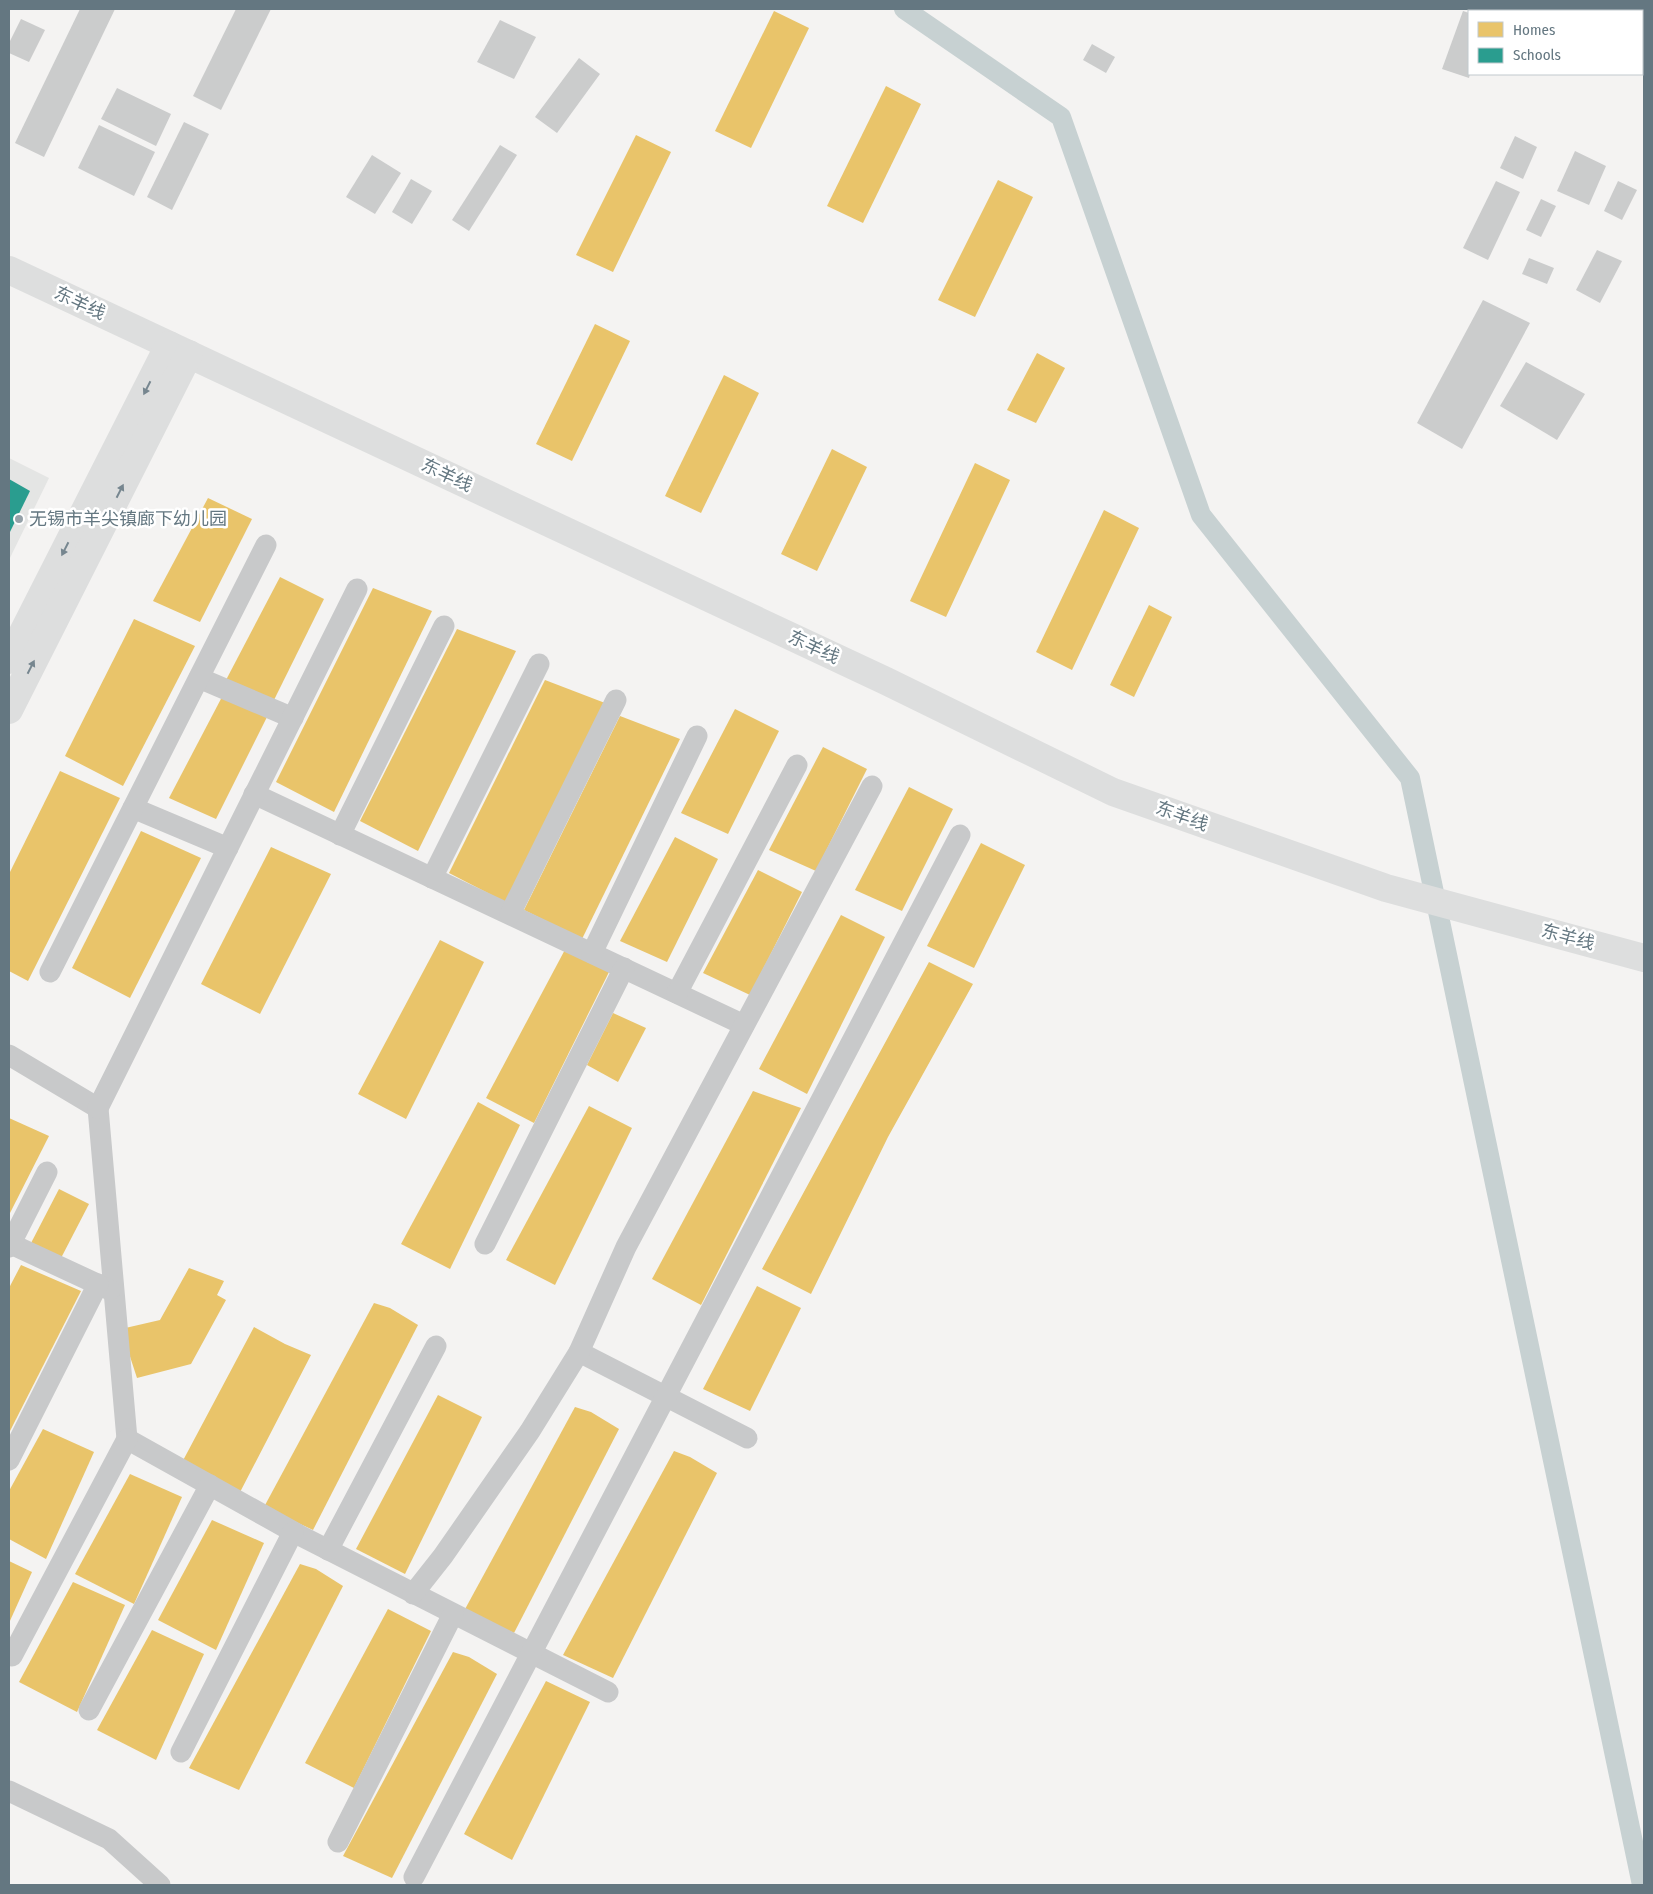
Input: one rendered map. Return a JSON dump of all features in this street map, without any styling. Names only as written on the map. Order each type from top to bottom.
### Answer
[{"type":"main road","name":"东羊线","points":[[10,274],[179,349],[886,681],[1113,792],[1391,890],[1644,958]]},
{"type":"main road","points":[[9,660],[179,349]]},
{"type":"main road","points":[[9,710],[179,349]]},
{"type":"street","points":[[50,972],[266,545]]},
{"type":"street","points":[[12,1656],[127,1439],[106,1288],[98,1108],[357,589]]},
{"type":"street","points":[[340,835],[444,626]]},
{"type":"street","points":[[432,878],[538,664]]},
{"type":"street","points":[[199,678],[293,718]]},
{"type":"street","points":[[510,914],[616,700]]},
{"type":"street","points":[[592,953],[698,736]]},
{"type":"street","points":[[677,993],[797,765]]},
{"type":"street","points":[[414,1594],[443,1556],[530,1431],[579,1352],[626,1247],[872,786]]},
{"type":"street","points":[[254,794],[744,1025]]},
{"type":"street","points":[[133,808],[228,848]]},
{"type":"street","points":[[414,1877],[960,835]]},
{"type":"street","points":[[485,1244],[624,968]]},
{"type":"street","points":[[9,1055],[98,1108]]},
{"type":"street","points":[[47,1172],[10,1246],[106,1288]]},
{"type":"street","points":[[11,1452],[106,1288]]},
{"type":"street","points":[[328,1550],[436,1346]]},
{"type":"street","points":[[579,1352],[747,1438]]},
{"type":"street","points":[[127,1439],[292,1532],[608,1692]]},
{"type":"street","points":[[89,1710],[210,1485]]},
{"type":"street","points":[[181,1752],[292,1532]]},
{"type":"street","points":[[338,1842],[453,1614]]},
{"type":"street","points":[[9,1790],[109,1839],[160,1885]]},
{"type":"shaded area","name":"无锡市羊尖镇廊下幼儿园","points":[[9,458],[49,478],[9,560]]},
{"type":"building: Homes","points":[[774,11],[809,28],[751,148],[715,131]]},
{"type":"building: Homes","points":[[886,86],[921,104],[863,223],[827,206]]},
{"type":"building: Homes","points":[[636,135],[671,152],[613,272],[576,255]]},
{"type":"building: Homes","points":[[998,180],[1033,197],[975,317],[938,300]]},
{"type":"building: Homes","points":[[595,324],[630,341],[572,461],[536,444]]},
{"type":"building: Homes","points":[[1037,353],[1065,368],[1036,423],[1007,410]]},
{"type":"building: Homes","points":[[724,375],[759,393],[701,513],[665,496]]},
{"type":"building: Homes","points":[[832,449],[867,467],[817,571],[781,554]]},
{"type":"building: Homes","points":[[975,463],[1010,480],[946,617],[910,601]]},
{"type":"building: Homes","points":[[208,498],[252,519],[200,622],[153,601]]},
{"type":"building: Homes","points":[[1104,510],[1139,528],[1072,670],[1036,652]]},
{"type":"building: Homes","points":[[280,577],[324,599],[273,702],[226,680]]},
{"type":"building: Homes","points":[[373,588],[432,611],[334,812],[276,782]]},
{"type":"building: Homes","points":[[1149,605],[1172,617],[1134,697],[1110,685]]},
{"type":"building: Homes","points":[[134,619],[195,646],[123,786],[65,756]]},
{"type":"building: Homes","points":[[457,629],[516,651],[418,851],[360,821]]},
{"type":"building: Homes","points":[[545,680],[605,703],[507,903],[449,873]]},
{"type":"building: Homes","points":[[223,695],[267,717],[216,819],[169,798]]},
{"type":"building: Homes","points":[[735,709],[779,731],[728,834],[681,813]]},
{"type":"building: Homes","points":[[620,716],[680,739],[582,939],[524,910]]},
{"type":"building: Homes","points":[[823,747],[867,769],[816,871],[769,850]]},
{"type":"building: Homes","points":[[60,771],[120,798],[28,981],[9,971],[9,874]]},
{"type":"building: Homes","points":[[909,787],[953,809],[902,911],[855,890]]},
{"type":"building: Homes","points":[[141,831],[201,858],[130,998],[72,968]]},
{"type":"building: Homes","points":[[675,837],[718,859],[667,962],[620,941]]},
{"type":"building: Homes","points":[[981,843],[1025,865],[974,968],[927,946]]},
{"type":"building: Homes","points":[[271,847],[331,874],[260,1014],[201,984]]},
{"type":"building: Homes","points":[[758,870],[802,892],[750,995],[703,973]]},
{"type":"building: Homes","points":[[841,915],[885,937],[807,1094],[759,1069]]},
{"type":"building: Homes","points":[[440,940],[484,962],[406,1119],[358,1094]]},
{"type":"building: Homes","points":[[568,944],[612,966],[534,1123],[486,1098]]},
{"type":"building: Homes","points":[[929,962],[973,984],[888,1137],[811,1294],[762,1269]]},
{"type":"building: Homes","points":[[613,1013],[646,1028],[618,1082],[587,1065]]},
{"type":"building: Homes","points":[[753,1091],[801,1108],[701,1305],[652,1279]]},
{"type":"building: Homes","points":[[478,1102],[520,1125],[450,1269],[401,1244]]},
{"type":"building: Homes","points":[[589,1106],[632,1128],[555,1285],[506,1260]]},
{"type":"building: Homes","points":[[9,1118],[49,1136],[9,1215]]},
{"type":"building: Homes","points":[[59,1189],[89,1204],[60,1260],[30,1245]]},
{"type":"building: Homes","points":[[21,1265],[81,1291],[9,1433],[9,1288]]},
{"type":"building: Homes","points":[[189,1268],[224,1281],[217,1295],[226,1300],[191,1364],[137,1378],[121,1329],[160,1320]]},
{"type":"building: Homes","points":[[757,1286],[801,1308],[750,1411],[703,1389]]},
{"type":"building: Homes","points":[[374,1303],[390,1308],[418,1325],[313,1530],[264,1507]]},
{"type":"building: Homes","points":[[254,1327],[285,1344],[311,1355],[237,1498],[179,1468]]},
{"type":"building: Homes","points":[[438,1395],[482,1417],[405,1574],[356,1549]]},
{"type":"building: Homes","points":[[575,1407],[591,1412],[619,1429],[514,1633],[464,1611]]},
{"type":"building: Homes","points":[[43,1429],[94,1452],[46,1559],[9,1539],[9,1491]]},
{"type":"building: Homes","points":[[674,1451],[690,1457],[717,1473],[613,1678],[563,1655]]},
{"type":"building: Homes","points":[[130,1474],[182,1497],[134,1604],[75,1574]]},
{"type":"building: Homes","points":[[212,1520],[264,1543],[216,1650],[158,1620]]},
{"type":"building: Homes","points":[[9,1561],[32,1572],[9,1623]]},
{"type":"building: Homes","points":[[300,1564],[316,1569],[343,1586],[239,1790],[189,1768]]},
{"type":"building: Homes","points":[[73,1582],[125,1605],[77,1712],[19,1682]]},
{"type":"building: Homes","points":[[388,1609],[431,1631],[354,1788],[305,1763]]},
{"type":"building: Homes","points":[[152,1630],[204,1654],[156,1760],[97,1730]]},
{"type":"building: Homes","points":[[453,1652],[469,1657],[497,1674],[392,1878],[343,1856]]},
{"type":"building: Homes","points":[[546,1681],[590,1702],[512,1860],[464,1834]]},
{"type":"building: Schools","points":[[9,479],[30,491],[9,534]]},
{"type":"building: Other","points":[[80,9],[115,9],[44,157],[15,143]]},
{"type":"building: Other","points":[[236,9],[271,9],[221,110],[193,96]]},
{"type":"building: Other","points":[[1463,11],[1468,13],[1469,78],[1442,69]]},
{"type":"building: Other","points":[[21,19],[45,30],[29,62],[9,53],[9,43]]},
{"type":"building: Other","points":[[500,20],[536,37],[514,79],[477,62]]},
{"type":"building: Other","points":[[1092,44],[1115,57],[1106,73],[1083,60]]},
{"type":"building: Other","points":[[579,58],[600,74],[557,133],[535,117]]},
{"type":"building: Other","points":[[117,88],[171,114],[156,146],[101,119]]},
{"type":"building: Other","points":[[184,122],[209,134],[172,210],[147,197]]},
{"type":"building: Other","points":[[99,125],[155,152],[134,196],[78,168]]},
{"type":"building: Other","points":[[1515,136],[1537,147],[1523,179],[1500,168]]},
{"type":"building: Other","points":[[500,145],[517,155],[469,231],[452,220]]},
{"type":"building: Other","points":[[1575,151],[1606,166],[1589,205],[1557,191]]},
{"type":"building: Other","points":[[372,155],[401,173],[375,214],[346,197]]},
{"type":"building: Other","points":[[411,179],[432,191],[412,224],[392,212]]},
{"type":"building: Other","points":[[1496,181],[1520,192],[1488,260],[1463,248]]},
{"type":"building: Other","points":[[1618,181],[1637,190],[1622,220],[1604,211]]},
{"type":"building: Other","points":[[1541,199],[1556,206],[1541,237],[1526,230]]},
{"type":"building: Other","points":[[1597,250],[1622,261],[1600,303],[1576,290]]},
{"type":"building: Other","points":[[1529,258],[1554,268],[1547,284],[1522,274]]},
{"type":"building: Other","points":[[1483,300],[1530,323],[1462,449],[1417,423]]},
{"type":"building: Other","points":[[1526,362],[1585,394],[1557,440],[1500,406]]},
{"type":"waterway","points":[[904,9],[1061,117],[1201,515],[1410,778],[1642,1885]]},
{"type":"place","name":"无锡市羊尖镇廊下幼儿园","points":[[19,519]]}]
